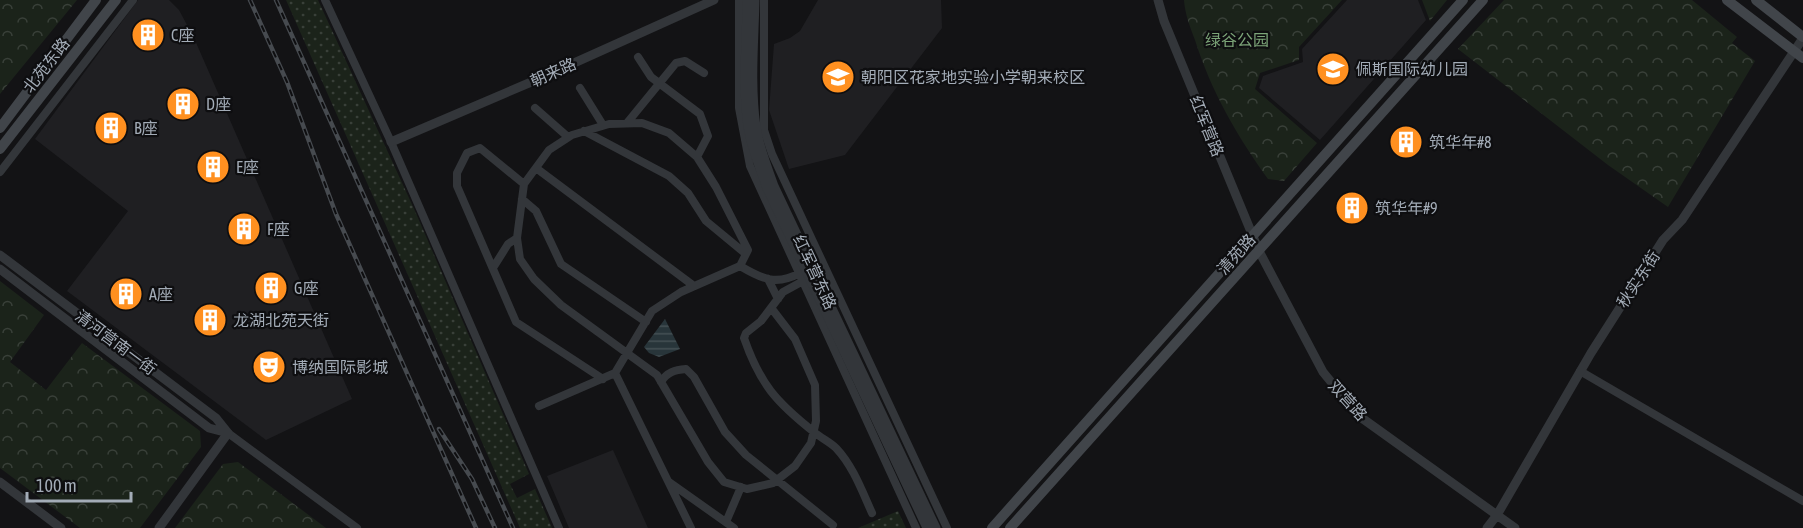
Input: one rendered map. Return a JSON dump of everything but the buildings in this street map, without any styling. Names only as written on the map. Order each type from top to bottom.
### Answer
[{"type":"main road","name":"北苑东路","points":[[0,128],[5,116],[96,0]]},
{"type":"main road","name":"北苑东路","points":[[0,149],[116,0]]},
{"type":"main road","name":"清苑路","points":[[992,528],[1463,0]]},
{"type":"main road","name":"清苑路","points":[[1010,528],[1483,0]]},
{"type":"main road","points":[[1727,0],[1799,55]]},
{"type":"main road","points":[[1756,0],[1803,38]]},
{"type":"main road","points":[[1769,32],[1780,19]]},
{"type":"street","points":[[0,172],[133,0]]},
{"type":"street","points":[[325,0],[391,142],[559,528]]},
{"type":"street","name":"朝来路","points":[[391,142],[714,0]]},
{"type":"street","points":[[739,0],[739,108],[745,146],[756,181],[807,274],[916,528]]},
{"type":"street","name":"红军营东路","points":[[747,0],[748,127],[756,157],[807,274],[927,528]]},
{"type":"street","name":"红军营东路","points":[[754,0],[753,91],[756,128],[762,155],[807,274],[936,528]]},
{"type":"street","points":[[765,0],[764,130],[782,179],[947,528]]},
{"type":"street","name":"红军营路","points":[[1158,0],[1164,21],[1259,251]]},
{"type":"street","name":"秋实东街","points":[[1486,528],[1497,515],[1581,371],[1663,240],[1682,220],[1799,55],[1803,38]]},
{"type":"street","points":[[638,57],[651,76],[700,114],[708,136],[697,157]]},
{"type":"street","points":[[627,123],[676,63],[686,61],[704,73]]},
{"type":"street","points":[[580,88],[603,125]]},
{"type":"street","points":[[535,108],[568,137]]},
{"type":"street","points":[[539,406],[615,373],[627,356],[652,311],[681,292],[740,266],[748,250],[716,187],[697,157],[669,133],[642,123],[627,123],[603,125],[568,137],[549,150],[524,184],[518,238],[520,260],[534,279],[561,305],[627,356],[657,375],[708,462],[724,482],[747,489],[773,483],[795,466],[811,443],[816,421],[815,385],[795,339],[771,309]]},
{"type":"street","points":[[584,131],[669,176],[688,193],[706,221],[746,254]]},
{"type":"street","points":[[524,184],[480,148],[467,153],[457,173],[457,186],[516,322],[603,379]]},
{"type":"street","points":[[536,168],[694,286]]},
{"type":"street","points":[[522,200],[536,211],[561,264],[646,322]]},
{"type":"street","points":[[493,268],[508,244],[518,238]]},
{"type":"street","name":"双营路","points":[[1259,251],[1323,372],[1359,416],[1515,528]]},
{"type":"street","name":"清河营南一街","points":[[0,255],[216,418],[228,433],[357,528]]},
{"type":"street","points":[[823,265],[783,292],[761,321],[746,333],[744,338],[754,367],[771,394],[814,432],[836,447],[849,466],[872,513]]},
{"type":"street","points":[[740,266],[757,275],[779,282],[807,274]]},
{"type":"street","name":"清河营南一街","points":[[0,270],[209,428],[228,433]]},
{"type":"street","points":[[768,279],[778,299]]},
{"type":"street","points":[[661,382],[665,376],[675,370],[686,369],[694,377],[725,432],[746,455],[833,525]]},
{"type":"street","points":[[1581,371],[1803,501]]},
{"type":"street","points":[[615,373],[691,528]]},
{"type":"street","points":[[159,528],[228,433]]},
{"type":"street","points":[[668,480],[734,528]]},
{"type":"street","points":[[0,482],[61,528]]},
{"type":"street","points":[[726,522],[741,487]]},
{"type":"shaded area","points":[[138,0],[169,0],[179,10],[194,38],[352,399],[266,440],[67,291],[128,211],[35,139]]},
{"type":"shaded area","name":"朝阳区花家地实验小学朝来校区","points":[[818,0],[941,0],[942,28],[845,155],[789,169],[769,110],[774,44],[800,31]]},
{"type":"shaded area","name":"佩斯国际幼儿园","points":[[1347,0],[1418,0],[1426,20],[1320,140],[1259,88],[1263,76],[1303,62],[1302,49]]},
{"type":"shaded area","points":[[665,319],[680,349],[659,357],[649,353],[644,347]]},
{"type":"shaded area","points":[[613,450],[648,528],[569,528],[547,476]]},
{"type":"green space","points":[[0,0],[77,0],[0,94]]},
{"type":"green space","points":[[286,0],[318,0],[415,211],[529,474],[510,484],[517,498],[535,489],[552,528],[520,528]]},
{"type":"green space","name":"绿谷公园","points":[[1184,0],[1342,0],[1299,47],[1299,60],[1260,73],[1255,89],[1317,143],[1284,181],[1268,179],[1226,112],[1201,59],[1185,10]]},
{"type":"green space","points":[[1422,0],[1447,0],[1430,21]]},
{"type":"green space","points":[[1504,0],[1692,0],[1737,37],[1732,43],[1755,61],[1668,207],[1608,165],[1458,49]]},
{"type":"green space","points":[[0,281],[44,315],[10,362],[46,390],[82,343],[200,431],[201,447],[140,528],[80,528],[0,468]]},
{"type":"green space","points":[[238,462],[326,528],[175,528],[223,464]]},
{"type":"green space","points":[[898,511],[906,528],[858,528]]},
{"type":"railway","points":[[250,0],[287,82],[336,214],[476,528]]},
{"type":"railway","points":[[276,0],[513,528]]},
{"type":"railway","points":[[439,429],[472,479],[495,528]]},
{"type":"place","name":"C座","points":[[148,35]]},
{"type":"place","name":"佩斯国际幼儿园","points":[[1333,69]]},
{"type":"place","name":"朝阳区花家地实验小学朝来校区","points":[[838,77]]},
{"type":"place","name":"D座","points":[[183,104]]},
{"type":"place","name":"B座","points":[[111,128]]},
{"type":"place","name":"筑华年#8","points":[[1406,142]]},
{"type":"place","name":"E座","points":[[213,167]]},
{"type":"place","name":"筑华年#9","points":[[1352,208]]},
{"type":"place","name":"F座","points":[[244,229]]},
{"type":"place","name":"G座","points":[[271,288]]},
{"type":"place","name":"A座","points":[[126,294]]},
{"type":"place","name":"龙湖北苑天街","points":[[210,320]]},
{"type":"place","name":"博纳国际影城","points":[[269,367]]}]
